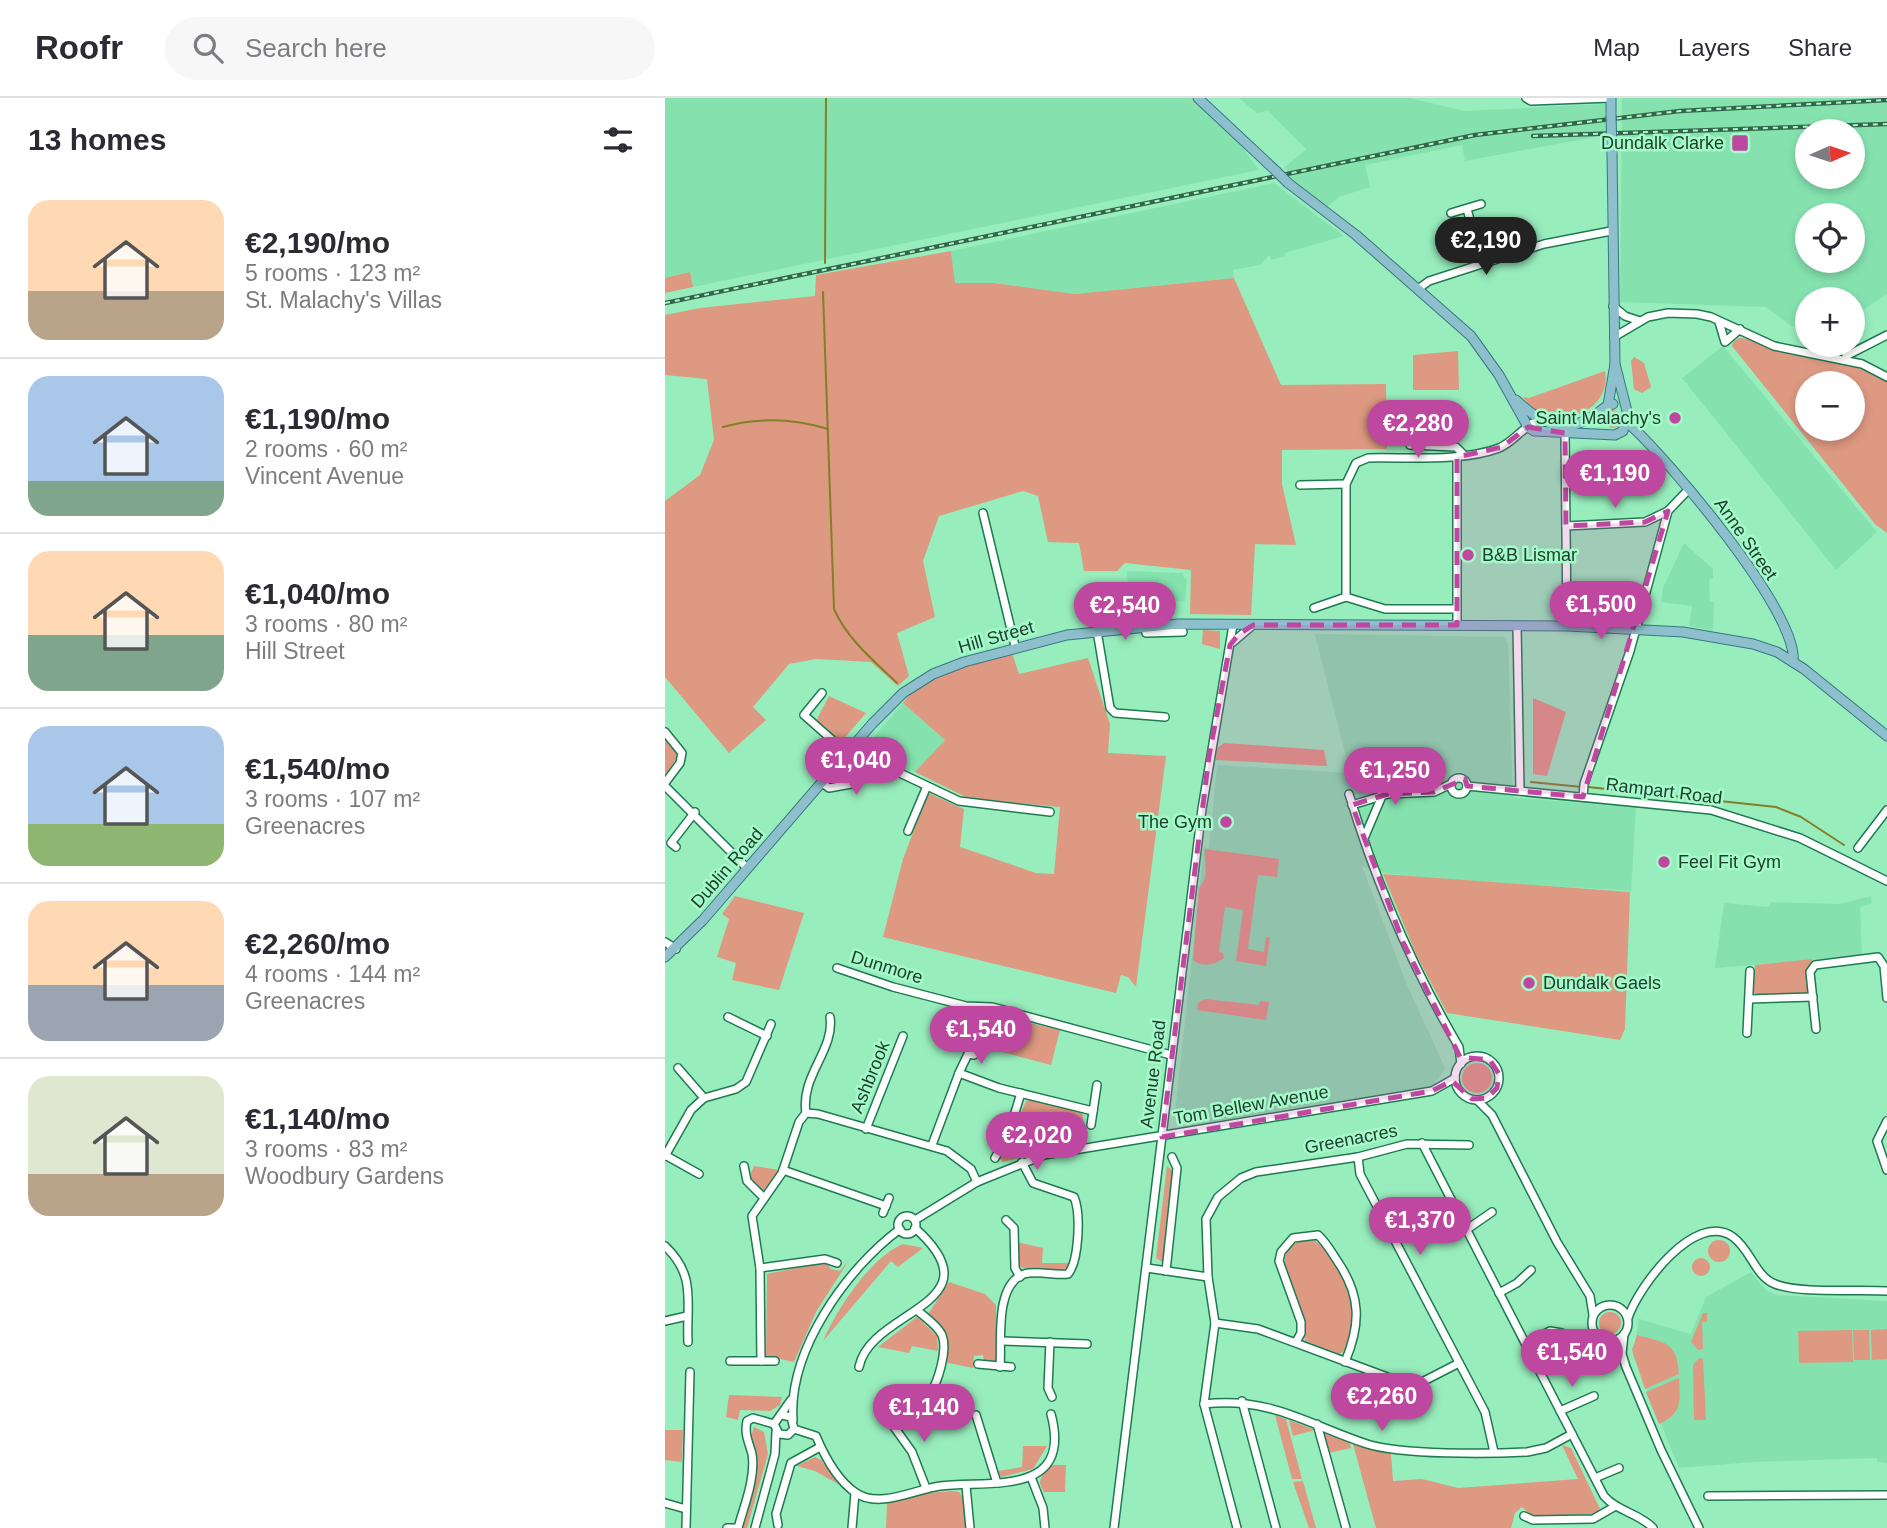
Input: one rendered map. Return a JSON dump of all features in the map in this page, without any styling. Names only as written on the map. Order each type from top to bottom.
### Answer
[{"type":"main road","points":[[1198,98],[1289,183],[1419,289],[1478,344],[1513,397],[1528,427],[1543,433],[1610,434],[1619,433],[1628,423],[1615,364],[1612,305],[1611,99]]},
{"type":"main road","points":[[1513,397],[1539,421],[1569,426],[1599,413],[1608,405],[1615,364]]},
{"type":"main road","points":[[1608,405],[1624,408]]},
{"type":"main road","points":[[1599,413],[1599,426],[1610,434]]},
{"type":"main road","name":"Anne Street","points":[[1628,423],[1689,489],[1729,538],[1793,645],[1793,662]]},
{"type":"main road","name":"Hill Street","points":[[782,828],[900,696],[929,676],[1016,646],[1145,625],[1457,626]]},
{"type":"main road","points":[[1457,626],[1637,629],[1683,632],[1753,644],[1793,662],[1887,736]]},
{"type":"main road","name":"Dublin Road","points":[[665,957],[676,949],[782,828]]},
{"type":"street","points":[[1526,98],[1531,101],[1611,99]]},
{"type":"street","points":[[1451,213],[1481,204]]},
{"type":"street","points":[[1467,209],[1482,264]]},
{"type":"street","points":[[1419,289],[1429,281],[1544,244],[1611,231]]},
{"type":"street","points":[[1612,305],[1625,316],[1640,321]]},
{"type":"street","points":[[1614,337],[1620,337],[1640,321],[1658,315],[1683,313],[1716,319],[1784,349],[1862,364],[1887,377]]},
{"type":"street","points":[[1716,319],[1722,326],[1725,342],[1740,330]]},
{"type":"street","points":[[1845,360],[1853,352],[1887,335]]},
{"type":"street","points":[[1346,597],[1346,484],[1361,459],[1460,456],[1502,447],[1539,421]]},
{"type":"street","points":[[1565,433],[1567,626]]},
{"type":"street","points":[[1410,438],[1411,445],[1456,447],[1460,456],[1457,626]]},
{"type":"street","points":[[1300,485],[1346,484]]},
{"type":"street","points":[[1566,526],[1645,522],[1668,511],[1689,489]]},
{"type":"street","points":[[1583,791],[1637,629],[1668,511]]},
{"type":"street","points":[[983,513],[1016,646]]},
{"type":"street","points":[[1314,608],[1346,597],[1385,609],[1457,609]]},
{"type":"street","points":[[1145,625],[1146,633],[1183,632]]},
{"type":"street","name":"Avenue Road","points":[[1114,1528],[1209,756],[1233,625]]},
{"type":"street","points":[[1230,645],[1238,635],[1253,625]]},
{"type":"street","points":[[1517,626],[1520,792]]},
{"type":"street","points":[[1097,631],[1110,708],[1115,713],[1165,717]]},
{"type":"street","points":[[822,693],[804,715],[847,753]]},
{"type":"street","points":[[665,732],[683,753],[680,764],[665,784],[747,868]]},
{"type":"street","points":[[860,738],[902,774],[969,804],[1050,812]]},
{"type":"street","points":[[821,782],[829,788],[851,784],[878,755]]},
{"type":"street","name":"Rampart Road","points":[[1451,785],[1460,779],[1467,786],[1520,792],[1583,791],[1725,814],[1800,838],[1887,881]]},
{"type":"street","points":[[1434,792],[1451,785],[1456,794]]},
{"type":"street","points":[[908,831],[927,786]]},
{"type":"street","points":[[1352,805],[1380,796],[1434,792],[1456,794],[1464,792],[1467,786]]},
{"type":"street","points":[[1367,791],[1380,796]]},
{"type":"street","points":[[1349,794],[1403,942],[1459,1047],[1461,1064],[1455,1078],[1461,1093],[1477,1100],[1492,1115],[1557,1242],[1590,1296],[1594,1332],[1609,1341],[1622,1354],[1661,1450],[1699,1528]]},
{"type":"street","points":[[1364,839],[1367,824],[1380,796]]},
{"type":"street","points":[[1858,848],[1887,810]]},
{"type":"street","points":[[676,847],[671,843],[695,812]]},
{"type":"street","points":[[665,942],[676,949]]},
{"type":"street","points":[[1816,1029],[1811,972],[1815,965],[1872,957],[1882,960],[1887,998]]},
{"type":"street","name":"Dunmore","points":[[837,968],[893,987],[966,1006],[992,1007],[1171,1055]]},
{"type":"street","points":[[1747,1033],[1750,971]]},
{"type":"street","points":[[1749,999],[1813,997]]},
{"type":"street","points":[[728,1017],[767,1036]]},
{"type":"street","points":[[761,1361],[760,1268],[752,1216],[783,1170],[799,1122],[806,1113],[807,1085],[830,1030],[830,1017]]},
{"type":"street","points":[[699,1174],[665,1155],[667,1145],[691,1110],[704,1098],[736,1089],[746,1082],[771,1024]]},
{"type":"street","name":"Ashbrook","points":[[866,1129],[903,1036]]},
{"type":"street","points":[[1459,1047],[1474,1056],[1490,1060],[1497,1070],[1498,1085],[1492,1095],[1492,1115]]},
{"type":"street","points":[[932,1145],[959,1073],[968,1054],[974,1055]]},
{"type":"street","points":[[1461,1064],[1474,1056]]},
{"type":"street","points":[[678,1068],[704,1098]]},
{"type":"street","points":[[959,1073],[1021,1093],[1093,1111]]},
{"type":"street","name":"Tom Bellew Avenue","points":[[1441,1089],[1455,1078]]},
{"type":"street","points":[[1091,1125],[1097,1085]]},
{"type":"street","name":"Tom Bellew Avenue","points":[[900,1229],[909,1233],[915,1224],[977,1182],[1022,1163],[1064,1152],[1441,1089],[1461,1093]]},
{"type":"street","points":[[995,1158],[1011,1138],[1021,1093]]},
{"type":"street","points":[[1477,1100],[1492,1095]]},
{"type":"street","name":"Ashbrook","points":[[806,1113],[932,1145],[957,1157],[971,1169],[977,1182]]},
{"type":"street","points":[[1887,1121],[1877,1141],[1887,1170]]},
{"type":"street","points":[[1422,1143],[1469,1145]]},
{"type":"street","name":"Greenacres","points":[[1237,1528],[1204,1404],[1215,1323],[1208,1277],[1206,1219],[1227,1187],[1256,1172],[1358,1157],[1422,1143],[1595,1478],[1614,1507]]},
{"type":"street","points":[[1166,1271],[1177,1168],[1172,1157]]},
{"type":"street","points":[[1358,1157],[1360,1174],[1480,1402],[1491,1429],[1494,1452]]},
{"type":"street","points":[[1000,1367],[1002,1303],[1020,1277],[1029,1274],[1059,1276],[1071,1271],[1079,1208],[1074,1198],[1033,1183],[1022,1163]]},
{"type":"street","points":[[744,1166],[747,1181],[763,1197]]},
{"type":"street","points":[[783,1170],[886,1206]]},
{"type":"street","points":[[1466,1230],[1492,1212]]},
{"type":"street","name":"Tom Bellew Avenue","points":[[775,1428],[792,1400],[812,1340],[833,1301],[860,1266],[900,1229],[902,1218],[910,1216],[915,1224]]},
{"type":"street","points":[[1006,1220],[1014,1228],[1015,1268],[1020,1277]]},
{"type":"street","points":[[859,1367],[864,1355],[876,1341],[918,1311],[940,1288],[945,1264],[915,1224]]},
{"type":"street","points":[[1622,1354],[1628,1318],[1637,1295],[1686,1242],[1711,1230],[1727,1233],[1738,1240],[1760,1272],[1774,1284],[1791,1288],[1887,1291]]},
{"type":"street","points":[[1296,1342],[1301,1333],[1301,1322],[1281,1270],[1281,1252],[1293,1238],[1318,1235],[1340,1265],[1358,1306],[1357,1323],[1345,1362]]},
{"type":"street","points":[[665,1247],[687,1275],[688,1342]]},
{"type":"street","points":[[760,1268],[825,1259],[837,1263]]},
{"type":"street","points":[[1147,1268],[1208,1277]]},
{"type":"street","points":[[1499,1293],[1517,1283],[1531,1270]]},
{"type":"street","points":[[1590,1296],[1605,1305],[1615,1305],[1637,1295]]},
{"type":"street","points":[[1593,1315],[1605,1305]]},
{"type":"street","points":[[1615,1305],[1628,1318]]},
{"type":"street","points":[[918,1311],[941,1333],[943,1343],[936,1379],[929,1395]]},
{"type":"street","points":[[665,1321],[687,1316]]},
{"type":"street","points":[[1215,1323],[1258,1329],[1412,1384],[1432,1378],[1459,1363]]},
{"type":"street","points":[[1525,1344],[1550,1331],[1562,1333]]},
{"type":"street","points":[[1609,1341],[1624,1334]]},
{"type":"street","points":[[1002,1340],[1087,1344]]},
{"type":"street","points":[[1049,1342],[1048,1388],[1052,1397]]},
{"type":"street","points":[[730,1361],[775,1361]]},
{"type":"street","points":[[978,1364],[1011,1367]]},
{"type":"street","points":[[686,1528],[690,1372]]},
{"type":"street","points":[[1560,1411],[1594,1396]]},
{"type":"street","name":"Tom Bellew Avenue","points":[[792,1400],[794,1429]]},
{"type":"street","points":[[1242,1401],[1276,1528]]},
{"type":"street","points":[[1204,1404],[1242,1401],[1271,1406],[1366,1443],[1391,1449],[1537,1451],[1572,1434]]},
{"type":"street","points":[[775,1454],[794,1429],[810,1432],[816,1436],[820,1447],[855,1493],[866,1496],[899,1497],[926,1488],[997,1483],[1031,1477],[1040,1472],[1053,1453],[1056,1440],[1051,1413]]},
{"type":"street","points":[[782,1415],[793,1420]]},
{"type":"street","points":[[976,1415],[997,1483]]},
{"type":"street","points":[[887,1417],[912,1452],[926,1488]]},
{"type":"street","points":[[727,1528],[738,1528],[749,1487],[752,1455],[747,1441],[747,1421],[753,1418],[787,1435]]},
{"type":"street","points":[[1317,1424],[1346,1528]]},
{"type":"street","points":[[755,1528],[775,1454],[775,1428]]},
{"type":"street","points":[[778,1525],[775,1514],[791,1463],[820,1447]]},
{"type":"street","points":[[1595,1478],[1619,1468]]},
{"type":"street","points":[[1031,1477],[1043,1508],[1045,1528]]},
{"type":"street","points":[[966,1486],[970,1528]]},
{"type":"street","points":[[852,1528],[855,1493]]},
{"type":"street","points":[[1708,1496],[1887,1495]]},
{"type":"street","points":[[665,1503],[686,1509]]},
{"type":"street","points":[[1524,1516],[1533,1520],[1593,1519],[1614,1507],[1636,1516],[1653,1528]]},
{"type":"highlighted area","points":[[1528,427],[1565,433],[1566,526],[1645,522],[1668,511],[1583,797],[1467,786],[1465,779],[1434,792],[1388,794],[1352,805],[1403,942],[1460,1057],[1490,1060],[1499,1074],[1497,1088],[1487,1098],[1472,1099],[1452,1081],[1432,1091],[1162,1137],[1209,756],[1230,645],[1238,635],[1253,625],[1457,625],[1457,457],[1502,447]]},
{"type":"shaded area","points":[[665,98],[1191,98],[1237,140],[1259,170],[693,287],[690,272],[665,278]]},
{"type":"shaded area","points":[[1239,98],[1410,98],[1464,111],[1605,104],[1606,135],[1465,161],[1462,145],[1365,165],[1370,187],[1339,197],[1326,208],[1294,182],[1285,167],[1306,149],[1268,111],[1257,113]]},
{"type":"shaded area","points":[[1622,98],[1887,98],[1887,294],[1865,309],[1865,287],[1795,287],[1795,326],[1791,326],[1766,307],[1620,302]]},
{"type":"shaded area","points":[[1274,183],[1344,236],[1285,253],[1285,256],[1271,260],[1269,255],[1260,265],[1233,270],[1234,278],[1075,294],[993,283],[955,283],[951,251]]},
{"type":"shaded area","points":[[951,251],[955,283],[993,283],[1075,294],[1234,278],[1281,385],[1386,384],[1387,449],[1282,450],[1282,484],[1296,545],[1255,544],[1251,615],[1190,614],[1191,570],[1125,563],[1117,571],[1084,571],[1079,543],[1048,542],[1038,496],[1023,491],[939,516],[923,561],[935,617],[897,633],[909,676],[898,686],[871,662],[816,659],[789,664],[753,707],[766,720],[729,753],[665,677],[665,501],[700,475],[714,440],[707,379],[665,375],[665,315],[700,308],[815,296],[816,275]]},
{"type":"shaded area","points":[[690,272],[693,287],[665,293],[665,278]]},
{"type":"shaded area","points":[[1739,338],[1750,339],[1795,357],[1835,362],[1862,369],[1887,382],[1887,533],[1875,524],[1808,441],[1865,441],[1865,371],[1795,371],[1795,424],[1732,346]]},
{"type":"shaded area","points":[[1723,346],[1795,433],[1795,441],[1802,441],[1877,532],[1836,570],[1682,378]]},
{"type":"shaded area","points":[[1458,351],[1459,390],[1413,390],[1413,355]]},
{"type":"shaded area","points":[[1634,357],[1644,363],[1651,387],[1642,393],[1634,389],[1631,361]]},
{"type":"shaded area","points":[[1605,371],[1605,387],[1599,400],[1575,415],[1546,415],[1533,408],[1523,397],[1529,398]]},
{"type":"shaded area","points":[[1613,410],[1619,413],[1622,419],[1619,425],[1613,428],[1607,425],[1604,419],[1607,413]]},
{"type":"shaded area","points":[[1684,543],[1713,569],[1713,578],[1709,579],[1710,601],[1714,602],[1713,631],[1689,626],[1692,606],[1661,602],[1663,588]]},
{"type":"shaded area","points":[[1127,571],[1183,573],[1187,579],[1185,601],[1168,602],[1167,613],[1148,614],[1147,605],[1129,604]]},
{"type":"shaded area","points":[[1203,630],[1220,631],[1220,649],[1202,644]]},
{"type":"shaded area","points":[[1315,634],[1504,637],[1508,644],[1513,797],[1636,808],[1631,891],[1440,879],[1383,873],[1362,866],[1407,985],[1445,1068],[1433,1086],[1194,1125],[1180,1122],[1175,1113],[1204,847],[1209,848],[1217,765],[1350,773]]},
{"type":"shaded area","points":[[1012,653],[1019,674],[1088,658],[1110,724],[1108,753],[1166,756],[1136,987],[1128,977],[1121,975],[1116,993],[883,937],[903,859],[928,793],[964,809],[960,847],[1036,873],[1054,874],[1060,807],[968,798],[915,772],[945,740],[903,703],[923,684],[937,677]]},
{"type":"shaded area","points":[[829,696],[866,713],[840,743],[816,721]]},
{"type":"shaded area","points":[[1533,698],[1566,712],[1547,776],[1533,774]]},
{"type":"shaded area","points":[[903,703],[945,740],[915,772],[898,767],[871,740]]},
{"type":"shaded area","points":[[665,736],[679,754],[667,774],[665,772]]},
{"type":"shaded area","points":[[1224,743],[1324,750],[1327,766],[1216,760],[1217,748]]},
{"type":"shaded area","points":[[1205,849],[1279,859],[1277,877],[1258,875],[1248,949],[1264,952],[1266,937],[1270,938],[1266,966],[1236,961],[1243,910],[1225,907],[1219,952],[1223,953],[1224,958],[1209,965],[1193,960],[1199,887],[1206,874]]},
{"type":"shaded area","name":"Dundalk Gaels","points":[[1383,874],[1630,892],[1625,1029],[1620,1040],[1447,1013],[1416,954]]},
{"type":"shaded area","points":[[735,896],[804,913],[779,990],[732,980],[736,963],[717,957],[729,919],[722,914]]},
{"type":"shaded area","points":[[1871,896],[1872,903],[1860,907],[1862,956],[1715,968],[1724,903],[1769,907],[1771,902],[1839,904]]},
{"type":"shaded area","points":[[1813,959],[1807,972],[1808,993],[1759,996],[1752,991],[1755,965]]},
{"type":"shaded area","points":[[1205,999],[1259,1005],[1260,1001],[1269,1002],[1266,1020],[1197,1010],[1198,1003]]},
{"type":"shaded area","points":[[985,1013],[1060,1030],[1051,1065],[979,1046]]},
{"type":"shaded area","points":[[1477,1063],[1488,1067],[1492,1078],[1488,1089],[1477,1093],[1466,1089],[1462,1078],[1466,1067]]},
{"type":"shaded area","points":[[1035,1099],[1082,1112],[1087,1141],[1003,1162],[999,1158],[1016,1137],[1013,1132],[1026,1101]]},
{"type":"shaded area","points":[[754,1166],[780,1170],[763,1191],[756,1188],[749,1177]]},
{"type":"shaded area","points":[[1167,1166],[1174,1172],[1164,1263],[1156,1258]]},
{"type":"shaded area","points":[[1311,1239],[1322,1246],[1333,1259],[1349,1293],[1353,1329],[1349,1343],[1340,1354],[1305,1341],[1302,1313],[1288,1279],[1285,1258],[1289,1249],[1297,1243]]},
{"type":"shaded area","points":[[1719,1240],[1727,1243],[1730,1251],[1727,1259],[1719,1262],[1711,1259],[1708,1251],[1711,1243]]},
{"type":"shaded area","points":[[1017,1242],[1043,1248],[1042,1263],[1068,1263],[1068,1267],[1063,1270],[1023,1268],[1018,1265]]},
{"type":"shaded area","points":[[903,1244],[923,1248],[898,1267],[891,1261],[823,1341],[837,1314],[867,1272]]},
{"type":"shaded area","points":[[1701,1258],[1707,1261],[1710,1267],[1707,1273],[1701,1276],[1695,1273],[1692,1267],[1695,1261]]},
{"type":"shaded area","points":[[849,1260],[816,1312],[794,1362],[766,1356],[767,1274],[825,1262],[831,1269],[840,1271]]},
{"type":"shaded area","points":[[1751,1272],[1766,1290],[1777,1295],[1887,1301],[1887,1463],[1877,1462],[1877,1458],[1754,1462],[1679,1468],[1633,1356],[1639,1319],[1691,1334],[1706,1297]]},
{"type":"shaded area","points":[[949,1282],[985,1294],[996,1305],[996,1363],[984,1362],[983,1355],[974,1356],[973,1368],[944,1362],[945,1335],[928,1314]]},
{"type":"shaded area","points":[[1610,1312],[1618,1315],[1621,1323],[1618,1331],[1610,1334],[1602,1331],[1599,1323],[1602,1315]]},
{"type":"shaded area","points":[[1703,1313],[1707,1313],[1707,1322],[1702,1322],[1703,1349],[1698,1350],[1691,1342]]},
{"type":"shaded area","points":[[917,1317],[937,1336],[938,1351],[912,1346],[909,1353],[878,1347]]},
{"type":"shaded area","points":[[1887,1329],[1887,1359],[1872,1360],[1871,1330]]},
{"type":"shaded area","points":[[1852,1330],[1853,1362],[1799,1363],[1798,1331]]},
{"type":"shaded area","points":[[1853,1330],[1869,1330],[1870,1360],[1854,1360]]},
{"type":"shaded area","points":[[1637,1335],[1668,1345],[1676,1355],[1679,1374],[1645,1389],[1632,1350]]},
{"type":"shaded area","points":[[1699,1358],[1703,1359],[1706,1420],[1694,1420],[1693,1365]]},
{"type":"shaded area","points":[[1679,1378],[1676,1411],[1659,1424],[1646,1392]]},
{"type":"shaded area","points":[[729,1395],[782,1397],[780,1405],[770,1411],[740,1410],[738,1420],[726,1417]]},
{"type":"shaded area","points":[[1275,1415],[1286,1419],[1302,1479],[1292,1479]]},
{"type":"shaded area","points":[[1289,1420],[1315,1430],[1293,1436]]},
{"type":"shaded area","points":[[754,1427],[764,1432],[768,1454],[747,1528],[741,1528],[755,1452],[751,1436]]},
{"type":"shaded area","points":[[665,1430],[683,1430],[682,1462],[665,1460]]},
{"type":"shaded area","points":[[1326,1433],[1350,1443],[1351,1448],[1329,1453],[1323,1436]]},
{"type":"shaded area","points":[[1353,1444],[1391,1454],[1393,1481],[1422,1479],[1458,1488],[1578,1479],[1562,1445],[1571,1448],[1600,1509],[1593,1514],[1532,1516],[1522,1507],[1515,1513],[1511,1528],[1376,1528]]},
{"type":"shaded area","points":[[1023,1446],[1047,1446],[1033,1469],[1001,1477],[998,1471],[1022,1467]]},
{"type":"shaded area","points":[[815,1457],[821,1460],[838,1484],[815,1471],[797,1466]]},
{"type":"shaded area","points":[[1051,1465],[1066,1465],[1065,1492],[1044,1492],[1041,1487],[1041,1477]]},
{"type":"shaded area","points":[[1303,1481],[1316,1528],[1309,1528],[1293,1482]]},
{"type":"shaded area","points":[[959,1492],[966,1502],[966,1528],[886,1528],[887,1503],[926,1493]]},
{"type":"waterway","points":[[825,263],[826,98]]},
{"type":"waterway","points":[[823,292],[834,609],[854,640],[897,683]]},
{"type":"waterway","points":[[723,427],[775,420],[828,429]]},
{"type":"waterway","points":[[1356,771],[1425,776]]},
{"type":"waterway","points":[[1531,782],[1582,787]]},
{"type":"waterway","points":[[1588,787],[1776,807],[1801,817],[1844,845]]},
{"type":"railway","points":[[665,303],[1475,135],[1680,111],[1887,100]]},
{"type":"railway","points":[[1533,136],[1887,124]]},
{"type":"place","name":"Dundalk Clarke","points":[[1740,143]]},
{"type":"place","name":"Saint Malachy's","points":[[1675,418]]},
{"type":"place","name":"B&B Lismar","points":[[1468,555]]},
{"type":"place","name":"The Gym","points":[[1226,822]]},
{"type":"place","name":"Feel Fit Gym","points":[[1664,862]]},
{"type":"place","name":"Dundalk Gaels","points":[[1529,983]]}]
